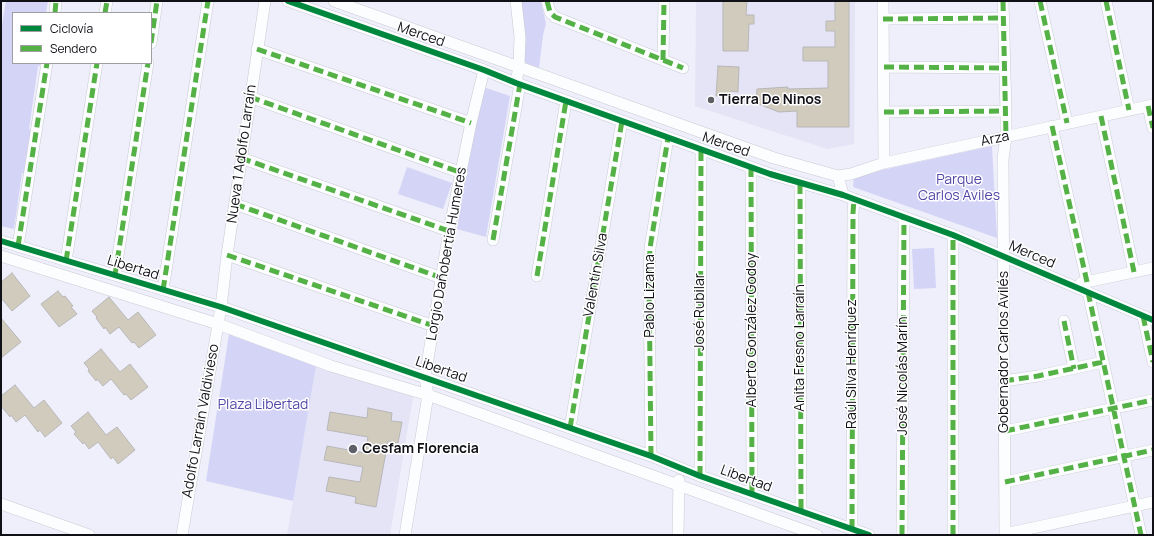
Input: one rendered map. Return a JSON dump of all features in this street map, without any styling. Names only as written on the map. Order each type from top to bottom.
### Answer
[{"type":"street","points":[[54,12],[56,1]]},
{"type":"street","points":[[105,12],[107,1]]},
{"type":"street","points":[[152,36],[157,1]]},
{"type":"street","points":[[163,290],[208,1]]},
{"type":"street","name":"Nueva 1 Adolfo Larraín","points":[[221,307],[227,255],[264,1]]},
{"type":"street","name":"Merced","points":[[288,1],[484,70],[668,138],[800,184],[843,195],[953,235],[1072,285],[1088,287],[1148,318]]},
{"type":"street","name":"Merced","points":[[334,1],[774,158],[838,176]]},
{"type":"street","points":[[493,240],[518,83],[520,37],[516,1]]},
{"type":"street","points":[[547,1],[550,12],[556,17],[683,68]]},
{"type":"street","points":[[663,60],[664,1]]},
{"type":"street","points":[[883,1],[884,164]]},
{"type":"street","name":"Gobernador Carlos Avilés","points":[[1002,1],[1006,111],[1006,137],[1003,159],[1005,534]]},
{"type":"street","points":[[1040,1],[1067,123]]},
{"type":"street","points":[[1106,1],[1129,110]]},
{"type":"street","points":[[883,19],[1003,18]]},
{"type":"street","points":[[257,49],[471,123]]},
{"type":"street","points":[[18,246],[47,64]]},
{"type":"street","points":[[66,261],[97,64]]},
{"type":"street","points":[[115,275],[148,64]]},
{"type":"street","points":[[884,67],[1004,68]]},
{"type":"street","name":"Lorgio Dañobertia Humeres","points":[[405,535],[428,395],[425,377],[449,231],[471,123],[484,70]]},
{"type":"street","points":[[250,97],[462,173]]},
{"type":"street","points":[[537,276],[566,101]]},
{"type":"street","points":[[1150,105],[1153,128]]},
{"type":"street","name":"Arza","points":[[838,176],[851,174],[884,164],[1150,105]]},
{"type":"street","points":[[884,112],[1006,111]]},
{"type":"street","points":[[1101,116],[1134,272]]},
{"type":"street","name":"Valentín Silva","points":[[570,428],[622,121]]},
{"type":"street","points":[[1052,126],[1141,535]]},
{"type":"street","name":"Pablo Lizama","points":[[651,456],[650,248],[668,138]]},
{"type":"street","name":"José Rubilar","points":[[700,476],[701,149]]},
{"type":"street","points":[[242,158],[449,231]]},
{"type":"street","name":"Alberto González Godoy","points":[[751,166],[752,494]]},
{"type":"street","points":[[838,176],[843,195]]},
{"type":"street","name":"Anita Fresno Larraín","points":[[800,184],[801,512]]},
{"type":"street","name":"Raúl Silva Henríquez","points":[[852,529],[854,199]]},
{"type":"street","points":[[235,204],[442,278]]},
{"type":"street","name":"José Nicolás Marín","points":[[902,535],[904,218]]},
{"type":"street","points":[[952,535],[953,235]]},
{"type":"street","name":"Libertad","points":[[1,241],[221,307],[651,456],[700,476],[869,535]]},
{"type":"street","points":[[227,255],[434,326]]},
{"type":"street","name":"Libertad","points":[[1,256],[218,324],[331,366],[428,395],[817,535]]},
{"type":"street","points":[[1088,287],[1134,272],[1153,268]]},
{"type":"street","name":"Adolfo Larraín Valdivieso","points":[[182,535],[221,307]]},
{"type":"street","points":[[1148,318],[1153,362]]},
{"type":"street","points":[[1064,321],[1074,369]]},
{"type":"street","points":[[1004,381],[1029,378],[1103,362]]},
{"type":"street","points":[[1005,431],[1153,400]]},
{"type":"street","points":[[1005,482],[1153,450]]},
{"type":"street","points":[[678,535],[679,467]]},
{"type":"street","points":[[1005,534],[1153,502]]},
{"type":"street","points":[[1,504],[89,535]]},
{"type":"shaded area","points":[[696,1],[855,1],[854,144],[827,149],[695,106]]},
{"type":"shaded area","name":"Cesfam Florencia","points":[[316,366],[413,397],[390,535],[287,535]]},
{"type":"green space","points":[[6,1],[48,1],[46,12],[12,12],[12,64],[40,64],[40,66],[38,66],[29,129],[31,130],[24,173],[22,173],[14,229],[1,226],[1,31]]},
{"type":"green space","points":[[518,1],[541,1],[546,24],[543,35],[539,68],[525,63],[523,29]]},
{"type":"green space","points":[[480,86],[510,96],[486,237],[457,229]]},
{"type":"green space","name":"Parque Carlos Aviles","points":[[992,146],[997,238],[853,187],[854,176]]},
{"type":"green space","points":[[407,167],[452,183],[443,209],[398,194]]},
{"type":"green space","points":[[934,248],[936,288],[914,289],[912,249]]},
{"type":"green space","name":"Plaza Libertad","points":[[229,334],[316,366],[293,501],[206,481]]},
{"type":"building","points":[[723,1],[747,1],[746,15],[754,15],[754,24],[749,24],[748,51],[723,51]]},
{"type":"building","points":[[835,1],[849,1],[849,127],[797,127],[797,111],[779,112],[756,103],[757,89],[788,87],[787,89],[828,88],[828,61],[803,61],[803,47],[835,47],[835,31],[826,31],[826,21],[835,21]]},
{"type":"building","points":[[718,66],[739,67],[738,92],[731,91],[730,96],[716,96]]},
{"type":"building","points":[[12,273],[30,296],[12,311],[1,298],[1,282]]},
{"type":"building","points":[[58,291],[63,297],[65,296],[77,314],[59,327],[41,304]]},
{"type":"building","points":[[109,297],[128,320],[138,312],[156,335],[139,348],[134,342],[132,343],[119,327],[110,334],[105,327],[104,329],[92,311]]},
{"type":"building","points":[[1,318],[21,342],[1,358]]},
{"type":"building","points":[[101,349],[120,372],[130,364],[148,387],[131,400],[126,394],[124,395],[111,379],[103,386],[97,379],[96,381],[84,363]]},
{"type":"building","points":[[15,385],[34,408],[44,400],[62,423],[45,437],[40,430],[38,432],[25,415],[16,422],[1,406],[1,396]]},
{"type":"building","points":[[368,408],[392,413],[391,421],[402,422],[398,443],[388,441],[376,507],[355,503],[356,497],[326,491],[329,477],[360,482],[363,467],[324,460],[327,446],[365,453],[368,437],[327,430],[330,412],[367,418]]},
{"type":"building","points":[[88,412],[106,435],[117,427],[135,450],[118,464],[113,457],[111,459],[98,442],[89,449],[84,442],[83,444],[74,434],[76,432],[71,426]]},
{"type":"marked path","points":[[55,12],[56,1]]},
{"type":"marked path","points":[[105,12],[107,1]]},
{"type":"marked path","points":[[152,36],[157,1]]},
{"type":"marked path","points":[[163,290],[208,1]]},
{"type":"marked path","points":[[547,1],[550,12],[555,17],[683,68]]},
{"type":"marked path","points":[[663,60],[664,1]]},
{"type":"marked path","points":[[1003,1],[1006,137]]},
{"type":"marked path","points":[[1040,1],[1067,123]]},
{"type":"marked path","points":[[1106,1],[1129,110]]},
{"type":"marked path","points":[[883,19],[1003,18]]},
{"type":"marked path","points":[[257,49],[471,123]]},
{"type":"marked path","points":[[18,246],[47,64]]},
{"type":"marked path","points":[[66,261],[97,64]]},
{"type":"marked path","points":[[115,275],[148,64]]},
{"type":"marked path","points":[[884,67],[1004,68]]},
{"type":"marked path","points":[[493,240],[520,84]]},
{"type":"marked path","points":[[250,97],[462,173]]},
{"type":"marked path","points":[[537,276],[566,101]]},
{"type":"marked path","points":[[1148,106],[1153,128]]},
{"type":"marked path","points":[[884,112],[1006,111]]},
{"type":"marked path","points":[[1101,116],[1134,272]]},
{"type":"marked path","points":[[570,428],[622,121]]},
{"type":"marked path","points":[[1052,126],[1087,282]]},
{"type":"marked path","points":[[651,456],[650,248],[668,138]]},
{"type":"marked path","points":[[700,476],[701,149]]},
{"type":"marked path","points":[[241,158],[449,231]]},
{"type":"marked path","points":[[751,167],[752,494]]},
{"type":"marked path","points":[[800,184],[801,511]]},
{"type":"marked path","points":[[852,529],[854,199]]},
{"type":"marked path","points":[[235,204],[442,278]]},
{"type":"marked path","points":[[902,535],[904,217]]},
{"type":"marked path","points":[[953,235],[953,535]]},
{"type":"marked path","points":[[227,255],[434,326]]},
{"type":"marked path","points":[[1088,292],[1141,535]]},
{"type":"marked path","points":[[1143,316],[1153,362]]},
{"type":"marked path","points":[[1064,321],[1074,369]]},
{"type":"marked path","points":[[1004,381],[1038,376],[1103,362]]},
{"type":"marked path","points":[[1005,431],[1153,400]]},
{"type":"marked path","points":[[1005,482],[1153,450]]},
{"type":"cycle path","points":[[288,1],[484,70],[516,83],[770,174],[843,195],[953,235],[1153,320]]},
{"type":"cycle path","points":[[1,241],[221,307],[651,456],[700,476],[869,535]]},
{"type":"place","name":"Tierra De Ninos","points":[[711,100]]},
{"type":"place","name":"Cesfam Florencia","points":[[353,449]]}]
